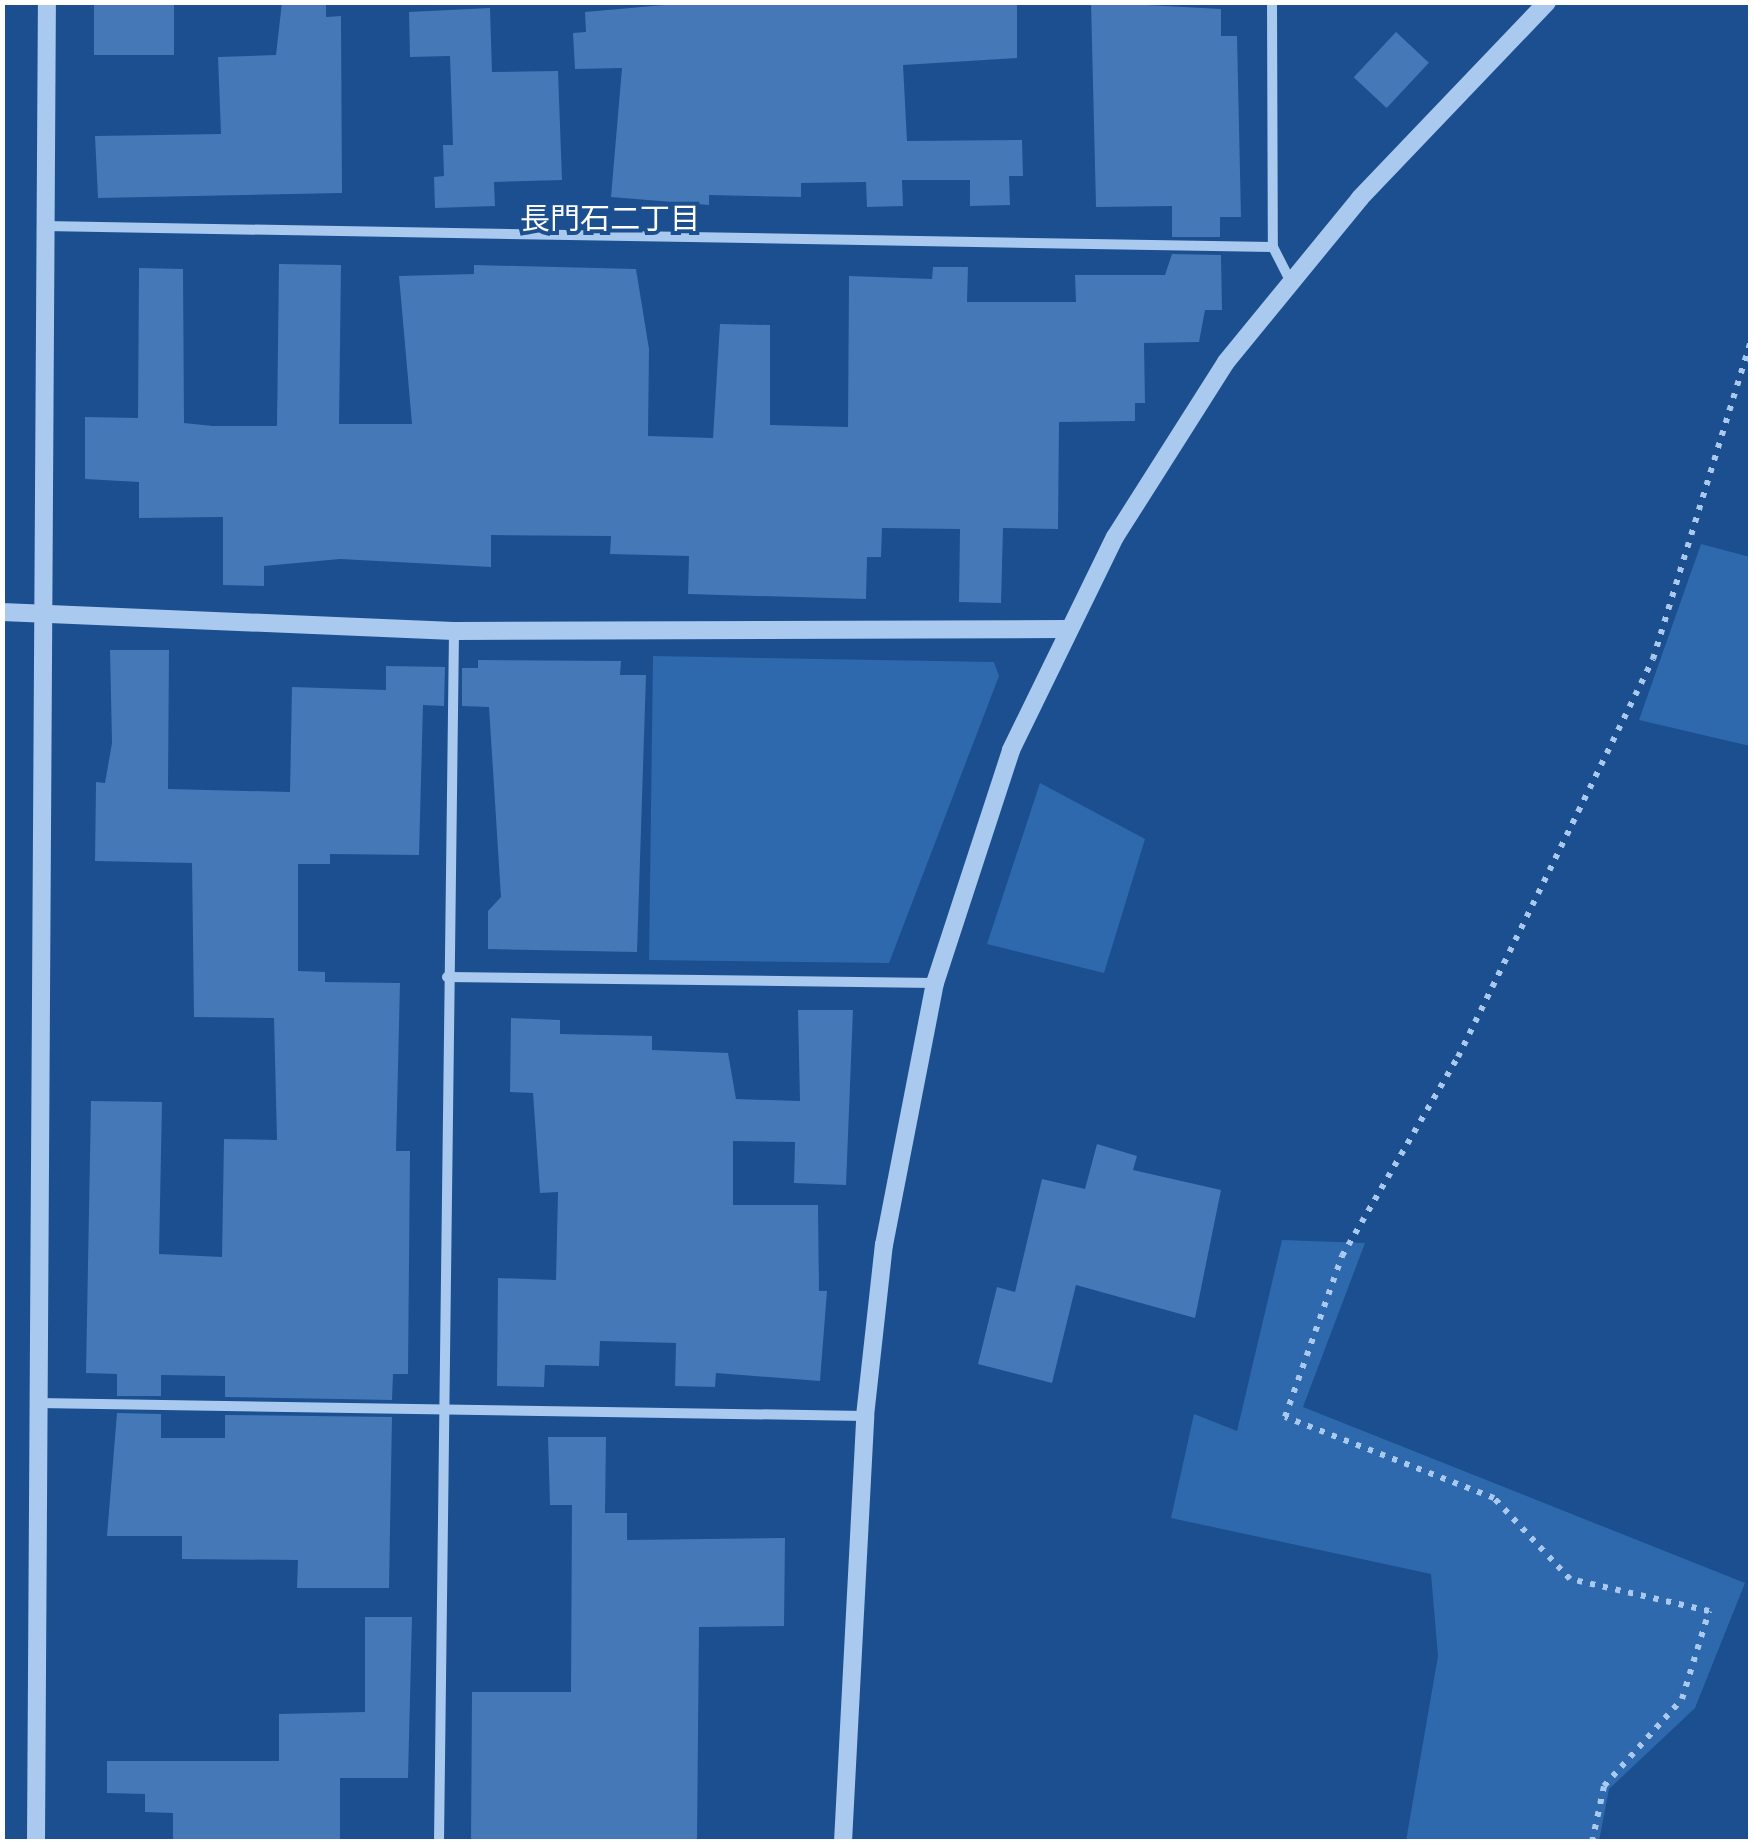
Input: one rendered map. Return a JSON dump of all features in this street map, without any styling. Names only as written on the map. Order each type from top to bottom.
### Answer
[{"type":"street","points":[[36,1842],[47,2]]},
{"type":"street","points":[[1272,2],[1273,248],[1289,280]]},
{"type":"street","points":[[844,1842],[865,1416],[884,1245],[936,984],[1010,750],[1066,629],[1168,448],[1289,280],[1547,2]]},
{"type":"street","points":[[43,226],[1273,248]]},
{"type":"street","points":[[2,612],[454,630],[1066,629]]},
{"type":"street","points":[[439,1842],[441,1408],[454,630]]},
{"type":"street","points":[[447,977],[936,984]]},
{"type":"street","points":[[38,1403],[865,1416]]},
{"type":"path","points":[[1592,1842],[1604,1786],[1682,1699],[1708,1611],[1570,1579],[1494,1498],[1285,1416],[1342,1256],[1458,1057],[1653,659],[1750,343]]},
{"type":"shaded area","points":[[1701,544],[1750,557],[1750,746],[1639,720]]},
{"type":"shaded area","points":[[653,656],[994,662],[999,676],[889,963],[649,960]]},
{"type":"shaded area","points":[[1040,783],[1145,839],[1104,973],[987,944]]},
{"type":"shaded area","points":[[1282,1240],[1365,1243],[1303,1407],[1745,1583],[1695,1708],[1609,1789],[1599,1841],[1406,1841],[1438,1656],[1431,1574],[1171,1518],[1194,1414],[1237,1431]]},
{"type":"building","points":[[94,2],[174,2],[174,55],[94,55]]},
{"type":"building","points":[[282,2],[326,2],[326,17],[341,16],[342,193],[98,198],[95,136],[221,134],[218,57],[276,55]]},
{"type":"building","points":[[698,2],[1017,2],[1017,58],[903,65],[907,141],[1022,140],[1023,176],[1009,176],[1010,205],[970,206],[970,180],[902,180],[903,206],[867,207],[866,182],[801,183],[801,197],[709,195],[709,205],[611,197],[622,68],[575,69],[573,33],[586,32],[585,12]]},
{"type":"building","points":[[1091,2],[1221,9],[1221,36],[1237,36],[1241,217],[1220,217],[1220,237],[1172,237],[1172,206],[1096,207]]},
{"type":"building","points":[[490,8],[492,72],[558,71],[562,180],[494,182],[495,206],[435,208],[434,177],[444,176],[443,145],[453,145],[450,56],[410,57],[409,12]]},
{"type":"building","points":[[1396,32],[1429,63],[1387,108],[1354,77]]},
{"type":"building","points":[[1172,254],[1221,255],[1222,310],[1205,310],[1199,342],[1144,343],[1145,403],[1135,403],[1135,421],[1059,422],[1058,529],[1003,528],[1001,603],[959,602],[960,529],[882,528],[881,557],[867,557],[866,599],[688,594],[689,556],[610,554],[611,536],[491,535],[491,567],[340,559],[264,566],[264,586],[223,585],[223,517],[139,518],[139,482],[85,479],[85,417],[138,418],[139,268],[183,269],[184,423],[213,426],[277,426],[279,264],[341,265],[339,424],[412,424],[399,276],[474,274],[474,265],[636,269],[649,349],[648,436],[713,438],[720,324],[770,325],[770,425],[848,427],[849,276],[932,279],[933,267],[968,267],[967,302],[1076,302],[1075,275],[1165,275]]},
{"type":"building","points":[[110,650],[169,650],[168,789],[290,792],[292,687],[386,690],[386,666],[445,667],[444,706],[423,705],[419,855],[330,854],[330,864],[298,864],[298,971],[325,972],[325,982],[400,983],[396,1151],[410,1151],[408,1374],[393,1374],[392,1400],[225,1397],[225,1376],[161,1375],[161,1396],[117,1396],[117,1374],[86,1373],[91,1101],[162,1102],[159,1254],[222,1257],[224,1139],[277,1140],[274,1018],[194,1017],[192,863],[95,861],[96,782],[105,783],[112,743]]},
{"type":"building","points":[[478,660],[621,661],[620,675],[646,675],[637,952],[488,949],[488,911],[501,897],[489,707],[462,706],[462,668],[478,668]]},
{"type":"building","points":[[798,1010],[853,1010],[846,1185],[794,1183],[795,1142],[733,1141],[733,1205],[818,1205],[819,1291],[827,1291],[820,1381],[716,1373],[715,1387],[675,1386],[676,1343],[600,1341],[599,1366],[545,1365],[544,1387],[497,1386],[498,1278],[556,1280],[558,1192],[540,1193],[533,1093],[510,1092],[511,1018],[560,1020],[560,1034],[652,1036],[652,1050],[728,1053],[736,1099],[800,1101]]},
{"type":"building","points":[[1097,1144],[1137,1156],[1133,1170],[1221,1190],[1195,1318],[1076,1285],[1052,1383],[978,1364],[997,1287],[1015,1292],[1042,1179],[1085,1189]]},
{"type":"building","points":[[117,1413],[161,1414],[161,1438],[225,1438],[225,1415],[392,1417],[389,1588],[297,1588],[298,1560],[182,1559],[182,1536],[107,1536]]},
{"type":"building","points":[[548,1437],[606,1437],[605,1513],[627,1513],[627,1540],[785,1538],[784,1626],[699,1627],[697,1842],[471,1842],[472,1692],[571,1692],[572,1505],[550,1505]]},
{"type":"building","points":[[365,1617],[412,1617],[408,1778],[340,1778],[340,1842],[173,1842],[173,1813],[145,1812],[145,1794],[107,1793],[107,1761],[279,1761],[279,1714],[365,1712]]},
{"type":"district","name":"長門石二丁目","points":[[610,218]]}]
